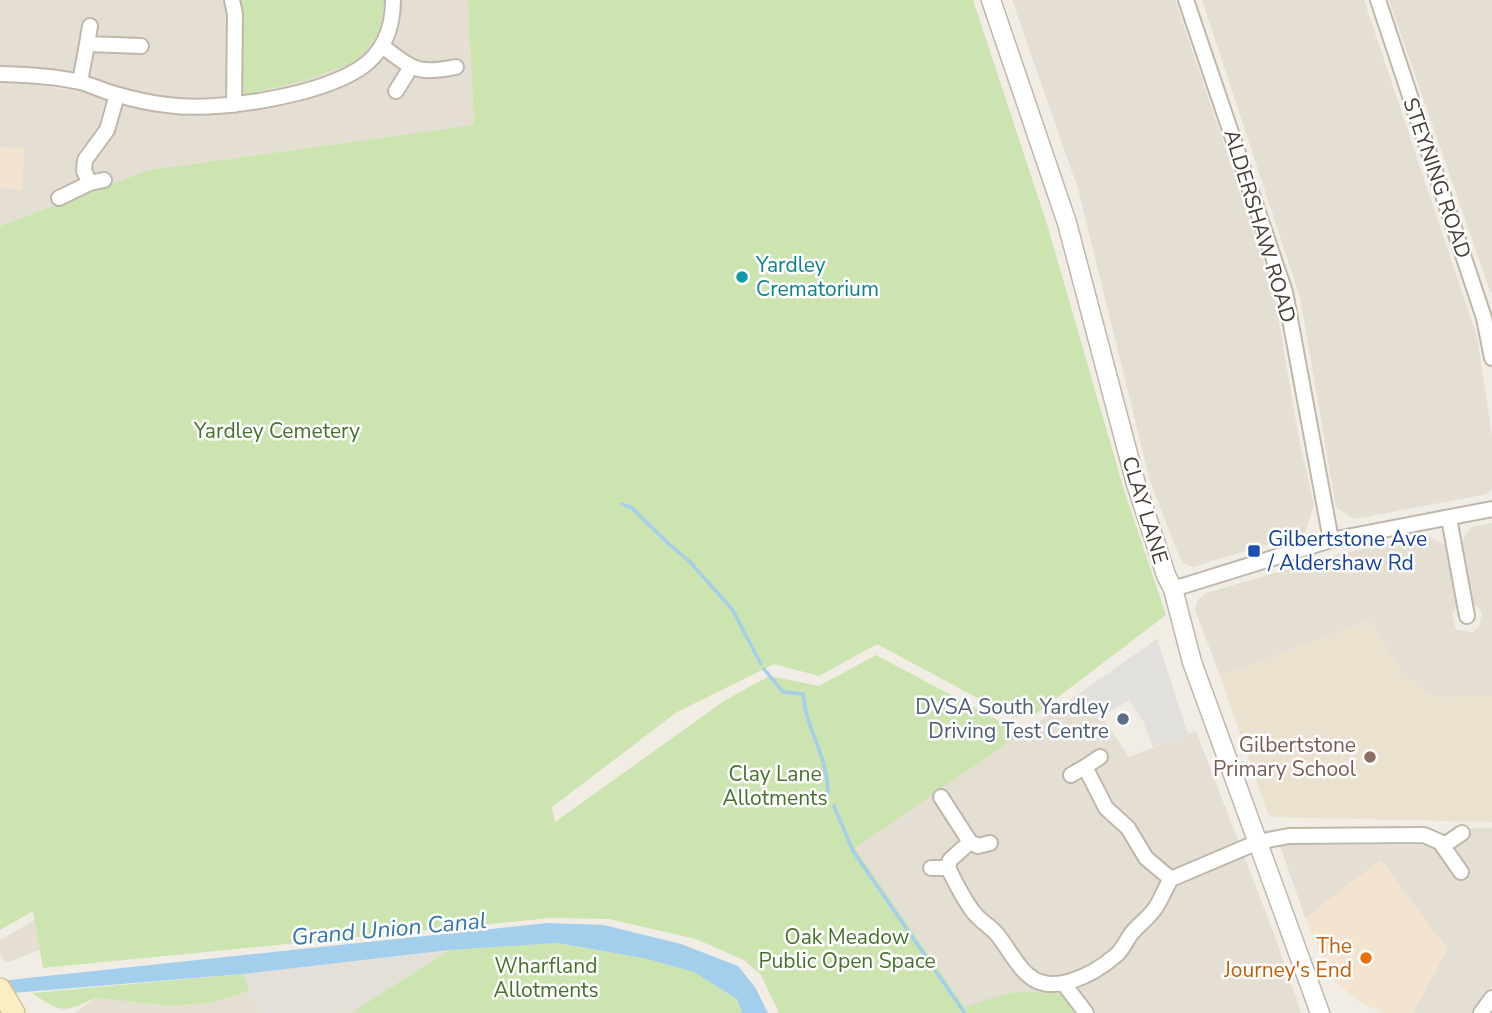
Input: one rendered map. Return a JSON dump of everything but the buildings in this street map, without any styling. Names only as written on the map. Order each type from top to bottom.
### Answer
[{"type":"street","points":[[232,0],[234,105]]},
{"type":"street","points":[[0,74],[80,82],[117,95],[170,106],[234,105],[268,99],[333,80],[360,68],[382,46],[389,33],[393,0]]},
{"type":"street","name":"CLAY LANE","points":[[991,0],[1067,223],[1136,484],[1173,589],[1192,662],[1320,1013]]},
{"type":"street","name":"ALDERSHAW ROAD","points":[[1186,0],[1285,292],[1331,540]]},
{"type":"street","name":"STEYNING ROAD","points":[[1378,0],[1488,317],[1492,358]]},
{"type":"street","points":[[80,82],[90,26]]},
{"type":"street","points":[[87,44],[141,46]]},
{"type":"street","points":[[382,46],[421,71],[433,72],[456,67]]},
{"type":"street","points":[[396,91],[411,67]]},
{"type":"street","points":[[59,198],[97,182],[84,171],[85,160],[107,130],[117,95]]},
{"type":"street","points":[[1173,589],[1331,540],[1492,509]]},
{"type":"street","points":[[1449,518],[1467,616]]},
{"type":"street","points":[[1071,775],[1100,757]]},
{"type":"street","points":[[1085,767],[1107,807],[1128,828],[1146,858],[1171,879]]},
{"type":"street","points":[[941,797],[970,842],[978,846],[990,843]]},
{"type":"street","points":[[1443,846],[1462,833]]},
{"type":"street","points":[[970,842],[950,860],[948,867],[970,907],[995,932],[1027,975],[1037,982],[1063,984],[1117,955],[1132,932],[1146,922],[1171,879],[1258,842],[1289,835],[1424,835],[1440,842],[1461,872]]},
{"type":"street","points":[[931,868],[948,867]]},
{"type":"street","points":[[1063,984],[1086,1013]]},
{"type":"street","points":[[1481,1013],[1492,998]]},
{"type":"shaded area","points":[[0,0],[468,0],[474,125],[149,170],[0,226],[0,188],[22,189],[24,149],[0,147],[0,79],[69,90],[74,73],[0,65]]},
{"type":"shaded area","points":[[1012,0],[1175,0],[1269,277],[1314,505],[1305,533],[1193,567],[1183,563],[1179,556],[1150,481],[1078,189]]},
{"type":"shaded area","points":[[1202,0],[1364,0],[1477,337],[1492,435],[1492,488],[1488,494],[1354,519],[1336,507],[1300,297]]},
{"type":"shaded area","points":[[1389,0],[1492,0],[1492,292],[1490,291]]},
{"type":"shaded area","points":[[0,147],[24,148],[22,190],[0,188]]},
{"type":"shaded area","points":[[1492,523],[1492,696],[1432,697],[1401,672],[1370,620],[1235,671],[1219,673],[1195,610],[1197,601],[1206,593],[1343,553],[1428,536],[1448,547],[1458,602],[1452,614],[1456,630],[1473,632],[1479,627],[1482,613],[1471,603],[1458,547],[1471,527]]},
{"type":"shaded area","name":"Gilbertstone Primary School","points":[[1370,620],[1401,672],[1432,697],[1492,696],[1492,822],[1269,817],[1219,673],[1236,671]]},
{"type":"shaded area","points":[[1157,639],[1188,734],[1153,747],[1143,721],[1129,700],[1103,716],[1084,690]]},
{"type":"shaded area","points":[[1084,690],[1129,757],[1196,731],[1276,939],[1301,1013],[1077,1013],[1063,995],[1035,992],[1018,992],[965,1007],[854,847]]},
{"type":"shaded area","points":[[1492,828],[1492,986],[1472,1013],[1413,1013],[1447,949],[1381,860],[1305,918],[1280,845],[1435,845],[1458,831]]},
{"type":"shaded area","points":[[1381,860],[1447,949],[1413,1013],[1383,1013],[1361,1003],[1332,979],[1305,918]]},
{"type":"shaded area","points":[[35,920],[40,950],[6,963],[0,954],[0,940]]},
{"type":"shaded area","points":[[449,950],[351,1013],[264,1013],[243,974]]},
{"type":"shaded area","points":[[250,991],[264,1013],[75,1013],[95,998],[173,1006],[214,1002]]},
{"type":"green space","points":[[238,0],[384,0],[384,3],[379,33],[353,63],[305,80],[245,95],[239,88]]},
{"type":"green space","name":"Yardley Cemetery","points":[[468,0],[973,0],[1047,224],[1123,487],[1166,615],[1033,716],[1013,717],[877,644],[819,676],[774,664],[677,712],[552,807],[555,822],[724,701],[769,676],[819,686],[876,655],[1022,733],[855,848],[965,1007],[1005,994],[1030,992],[1063,994],[1077,1013],[779,1013],[761,975],[744,960],[696,939],[609,919],[550,918],[43,968],[33,911],[0,930],[0,226],[149,170],[474,125]]},
{"type":"green space","name":"Wharfland Allotments","points":[[558,943],[647,959],[694,972],[737,999],[742,1013],[351,1013],[449,950]]},
{"type":"green space","points":[[243,974],[250,991],[214,1002],[173,1006],[95,998],[63,1009],[32,993]]},
{"type":"water","points":[[547,923],[604,925],[681,944],[738,966],[755,987],[768,1013],[742,1013],[737,999],[694,972],[647,959],[558,943],[449,950],[243,974],[0,994],[0,981]]},
{"type":"waterway","points":[[622,504],[632,508],[689,561],[732,609],[761,664]]},
{"type":"waterway","points":[[764,669],[783,692],[803,694],[808,719],[825,768],[828,794]]},
{"type":"waterway","points":[[834,806],[853,851],[964,1012]]},
{"type":"place","name":"Yardley Crematorium","points":[[742,277]]},
{"type":"place","name":"Gilbertstone Ave / Aldershaw Rd","points":[[1254,551]]},
{"type":"place","name":"DVSA South Yardley Driving Test Centre","points":[[1123,719]]},
{"type":"place","name":"Gilbertstone Primary School","points":[[1370,757]]},
{"type":"place","name":"The Journey's End","points":[[1366,958]]},
{"type":"park label","name":"Clay Lane Allotments","points":[[775,786]]},
{"type":"park label","name":"Oak Meadow Public Open Space","points":[[847,949]]},
{"type":"water label","name":"Grand Union Canal","points":[[389,929]]}]
